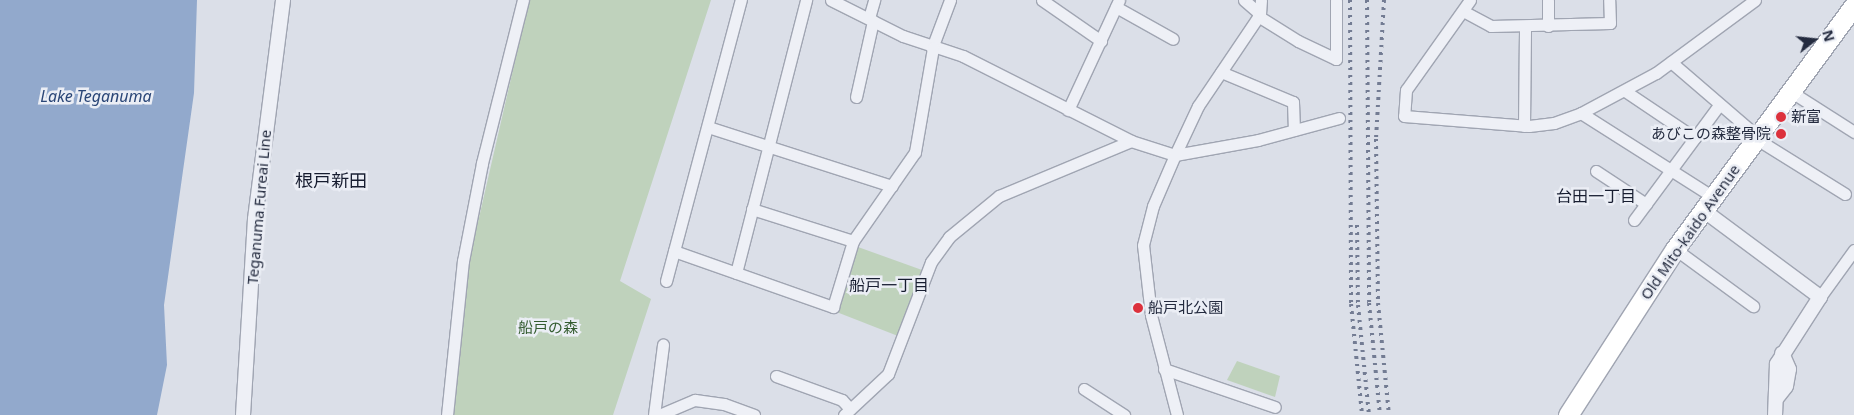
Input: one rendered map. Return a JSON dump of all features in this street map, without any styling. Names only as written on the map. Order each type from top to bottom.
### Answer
[{"type":"highway","name":"Old Mito-kaido Avenue","points":[[1568,415],[1675,249],[1854,5]]},
{"type":"street","name":"Teganuma Fureai Line","points":[[242,415],[255,219],[283,0]]},
{"type":"street","points":[[447,415],[463,261],[482,163],[523,0]]},
{"type":"street","points":[[666,281],[741,0]]},
{"type":"street","points":[[736,273],[806,0]]},
{"type":"street","points":[[831,0],[932,48],[963,56],[1131,141],[1175,155],[1294,130],[1339,118]]},
{"type":"street","points":[[856,97],[874,0]]},
{"type":"street","points":[[674,251],[833,307],[853,241],[915,152],[932,48],[950,0]]},
{"type":"street","points":[[1042,0],[1101,41]]},
{"type":"street","points":[[1244,0],[1259,15],[1298,41],[1336,59],[1336,0]]},
{"type":"street","points":[[1177,415],[1151,315],[1143,245],[1153,206],[1198,106],[1259,15],[1262,0]]},
{"type":"street","points":[[1470,0],[1406,90],[1404,116],[1524,126],[1554,123],[1582,113],[1671,62],[1755,0]]},
{"type":"street","points":[[1548,0],[1548,26]]},
{"type":"street","points":[[1463,10],[1491,26],[1526,27],[1610,23],[1609,0]]},
{"type":"street","points":[[1068,110],[1118,3],[1173,39]]},
{"type":"street","points":[[1524,126],[1526,27]]},
{"type":"street","points":[[1671,62],[1756,137],[1845,194]]},
{"type":"street","points":[[1220,72],[1294,102],[1294,130]]},
{"type":"street","points":[[1625,90],[1694,138]]},
{"type":"street","points":[[1790,91],[1854,132]]},
{"type":"street","points":[[1634,220],[1719,105]]},
{"type":"street","points":[[1582,113],[1671,170],[1820,297]]},
{"type":"street","points":[[708,127],[892,186]]},
{"type":"street","points":[[776,376],[842,400],[847,412],[888,374],[931,262],[949,237],[999,196],[1131,141]]},
{"type":"street","points":[[1596,171],[1646,204]]},
{"type":"street","points":[[752,209],[853,241]]},
{"type":"street","points":[[1675,249],[1753,306]]},
{"type":"street","points":[[1775,415],[1776,399],[1774,385],[1782,353],[1854,250]]},
{"type":"street","points":[[654,415],[663,345]]},
{"type":"street","points":[[1164,369],[1275,408]]},
{"type":"street","points":[[1084,388],[1124,415]]},
{"type":"street","points":[[659,415],[695,400],[724,404],[754,415]]},
{"type":"green space","name":"船戸の森","points":[[529,0],[711,0],[620,281],[651,299],[613,415],[452,415],[467,270]]},
{"type":"green space","points":[[858,247],[922,270],[898,336],[834,311]]},
{"type":"green space","points":[[1237,361],[1280,376],[1275,397],[1227,380]]},
{"type":"water","name":"Lake Teganuma","points":[[0,0],[197,0],[194,93],[164,305],[167,365],[157,415],[0,415]]},
{"type":"railway","points":[[1350,0],[1351,304],[1362,415]]},
{"type":"railway","points":[[1367,0],[1369,303],[1380,415]]},
{"type":"railway","points":[[1384,0],[1376,139],[1378,303],[1389,415]]},
{"type":"railway","points":[[1357,225],[1358,305],[1369,415]]},
{"type":"place","name":"新富","points":[[1781,117]]},
{"type":"place","name":"あびこの森整骨院","points":[[1781,134]]},
{"type":"place","name":"船戸北公園","points":[[1138,308]]},
{"type":"district","name":"根戸新田","points":[[331,180]]},
{"type":"district","name":"台田一丁目","points":[[1596,196]]},
{"type":"district","name":"船戸一丁目","points":[[889,285]]}]
